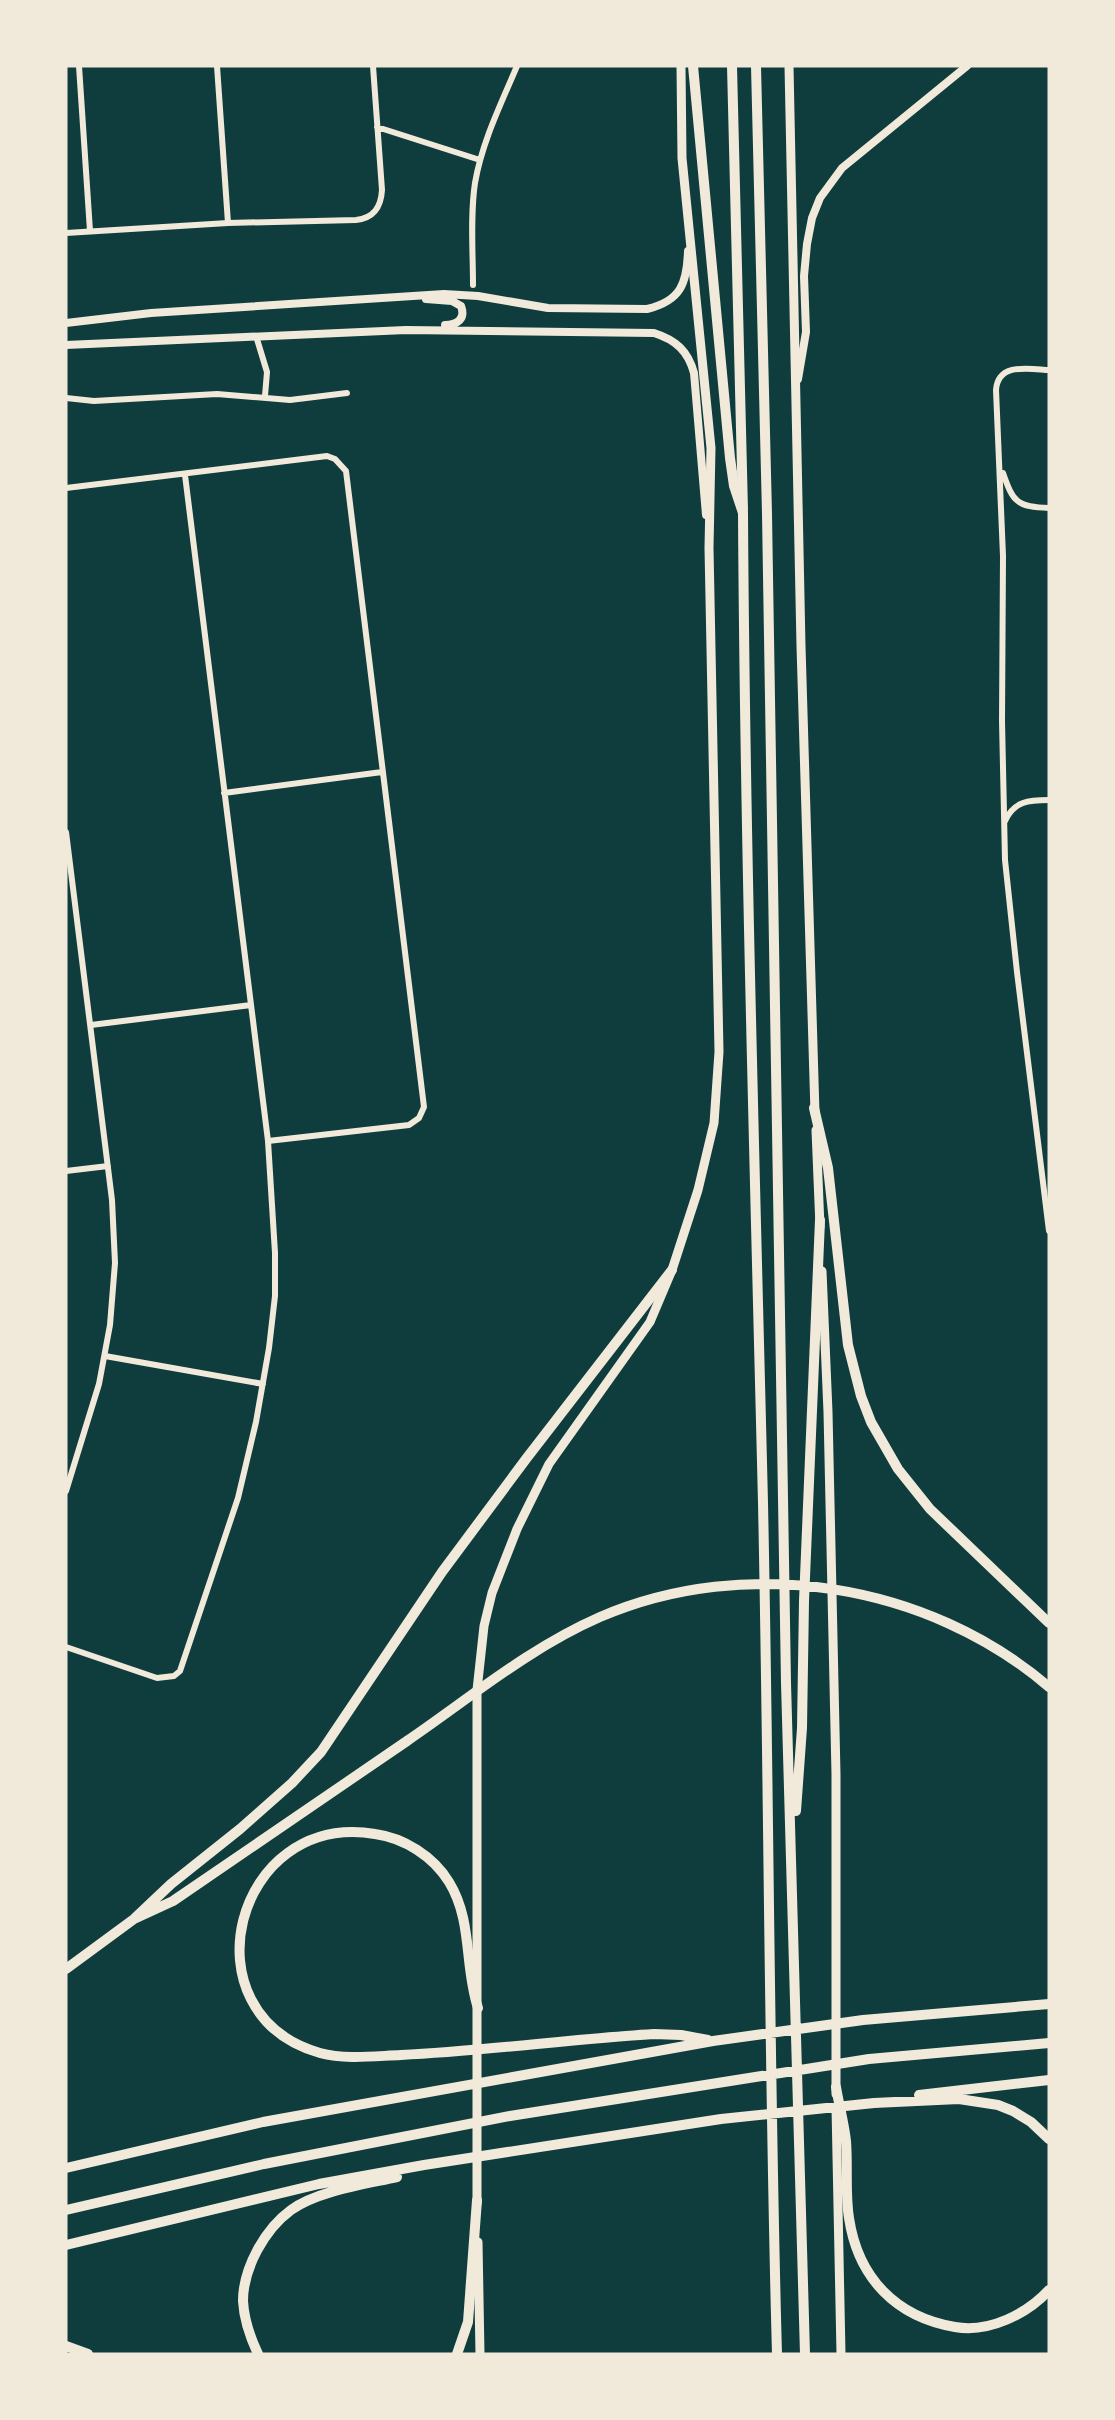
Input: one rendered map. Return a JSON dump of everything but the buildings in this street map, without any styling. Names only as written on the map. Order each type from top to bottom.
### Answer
[{"type":"highway","points":[[693,66],[730,458],[743,513]]},
{"type":"highway","points":[[732,66],[743,513],[744,760],[763,1508],[770,2097],[777,2354]]},
{"type":"highway","points":[[756,66],[767,513],[786,1671],[805,2354]]},
{"type":"highway","points":[[814,1108],[828,1168],[848,1345],[861,1396],[872,1422],[898,1469],[930,1509],[1049,1623]]},
{"type":"highway","points":[[792,1869],[802,1728],[804,1601],[820,1220]]},
{"type":"highway","points":[[66,1969],[134,1919],[171,1884],[240,1829],[292,1783],[321,1752],[442,1572],[672,1270]]},
{"type":"highway","points":[[134,1919],[173,1901],[430,1725],[507,1669],[552,1641],[600,1617],[650,1599],[702,1587],[735,1584],[802,1586],[868,1596],[913,1609],[957,1626],[1030,1670],[1049,1686]]},
{"type":"highway","points":[[478,2008],[469,1974],[465,1923],[458,1900],[437,1866],[412,1846],[366,1832],[332,1834],[297,1847],[268,1871],[248,1902],[242,1919],[239,1953],[250,1996],[268,2022],[293,2042],[322,2054],[354,2057],[430,2054],[654,2034],[681,2035],[713,2041]]},
{"type":"highway","points":[[66,2168],[263,2122],[434,2089],[713,2041],[863,2020],[1049,2004]]},
{"type":"highway","points":[[66,2210],[264,2164],[438,2128],[869,2059],[1049,2043]]},
{"type":"highway","points":[[874,2103],[939,2091],[1049,2080]]},
{"type":"highway","points":[[836,2087],[845,2139],[848,2216],[854,2244],[876,2284],[890,2298],[917,2317],[933,2323],[961,2328],[982,2327],[1003,2321],[1024,2311],[1049,2290]]},
{"type":"highway","points":[[66,2245],[319,2184],[424,2165],[721,2119],[874,2103],[959,2099],[998,2105],[1013,2111],[1031,2122],[1049,2139]]},
{"type":"highway","points":[[258,2354],[248,2332],[243,2300],[250,2265],[267,2235],[292,2209],[324,2195],[405,2176],[424,2165]]},
{"type":"highway","points":[[457,2354],[468,2322],[477,2199]]},
{"type":"highway","points":[[66,2346],[88,2354]]},
{"type":"main road","points":[[480,2354],[477,2199],[477,1690],[484,1626],[492,1593],[517,1529],[549,1464],[650,1322],[672,1270],[698,1190],[714,1123],[719,1052],[709,548],[711,448],[703,355],[688,236],[682,158],[681,66]]},
{"type":"main road","points":[[789,66],[814,1108],[828,1412],[836,1774],[836,2087],[841,2354]]},
{"type":"main road","points":[[66,323],[151,313],[419,296],[467,295],[548,308],[639,309],[662,304],[680,289],[687,275],[688,236]]},
{"type":"main road","points":[[406,330],[419,326],[455,324],[462,316],[462,309],[455,302],[431,300],[419,296]]},
{"type":"main road","points":[[66,347],[406,330],[637,331],[663,335],[678,344],[689,357],[694,373],[709,548]]},
{"type":"street","points":[[80,66],[90,231]]},
{"type":"street","points":[[217,66],[228,223]]},
{"type":"street","points":[[66,233],[228,223],[356,220],[375,213],[382,190],[373,66]]},
{"type":"street","points":[[473,285],[473,198],[480,160],[490,129],[517,66]]},
{"type":"street","points":[[796,387],[806,332],[804,276],[807,244],[812,218],[820,198],[842,168],[967,66]]},
{"type":"street","points":[[376,127],[480,160]]},
{"type":"street","points":[[256,336],[267,372],[265,396]]},
{"type":"street","points":[[1049,370],[1006,371],[998,379],[996,390],[1004,567],[1003,826],[1015,960],[1049,1231]]},
{"type":"street","points":[[66,398],[94,401],[197,394],[265,396],[290,400],[347,393]]},
{"type":"street","points":[[66,488],[327,456],[342,464],[346,471],[424,1107],[419,1118],[409,1125],[268,1142]]},
{"type":"street","points":[[1001,467],[1010,492],[1018,502],[1030,507],[1049,508]]},
{"type":"street","points":[[66,1647],[157,1678],[174,1676],[180,1671],[233,1516],[248,1460],[263,1383],[275,1296],[274,1223],[268,1142],[185,475]]},
{"type":"street","points":[[224,793],[382,772]]},
{"type":"street","points":[[1003,826],[1010,811],[1016,806],[1031,800],[1049,800]]},
{"type":"street","points":[[66,832],[108,1166],[115,1263],[105,1356],[92,1411],[66,1491]]},
{"type":"street","points":[[91,1025],[251,1005]]},
{"type":"street","points":[[66,1171],[108,1166]]},
{"type":"street","points":[[105,1356],[263,1383]]}]
